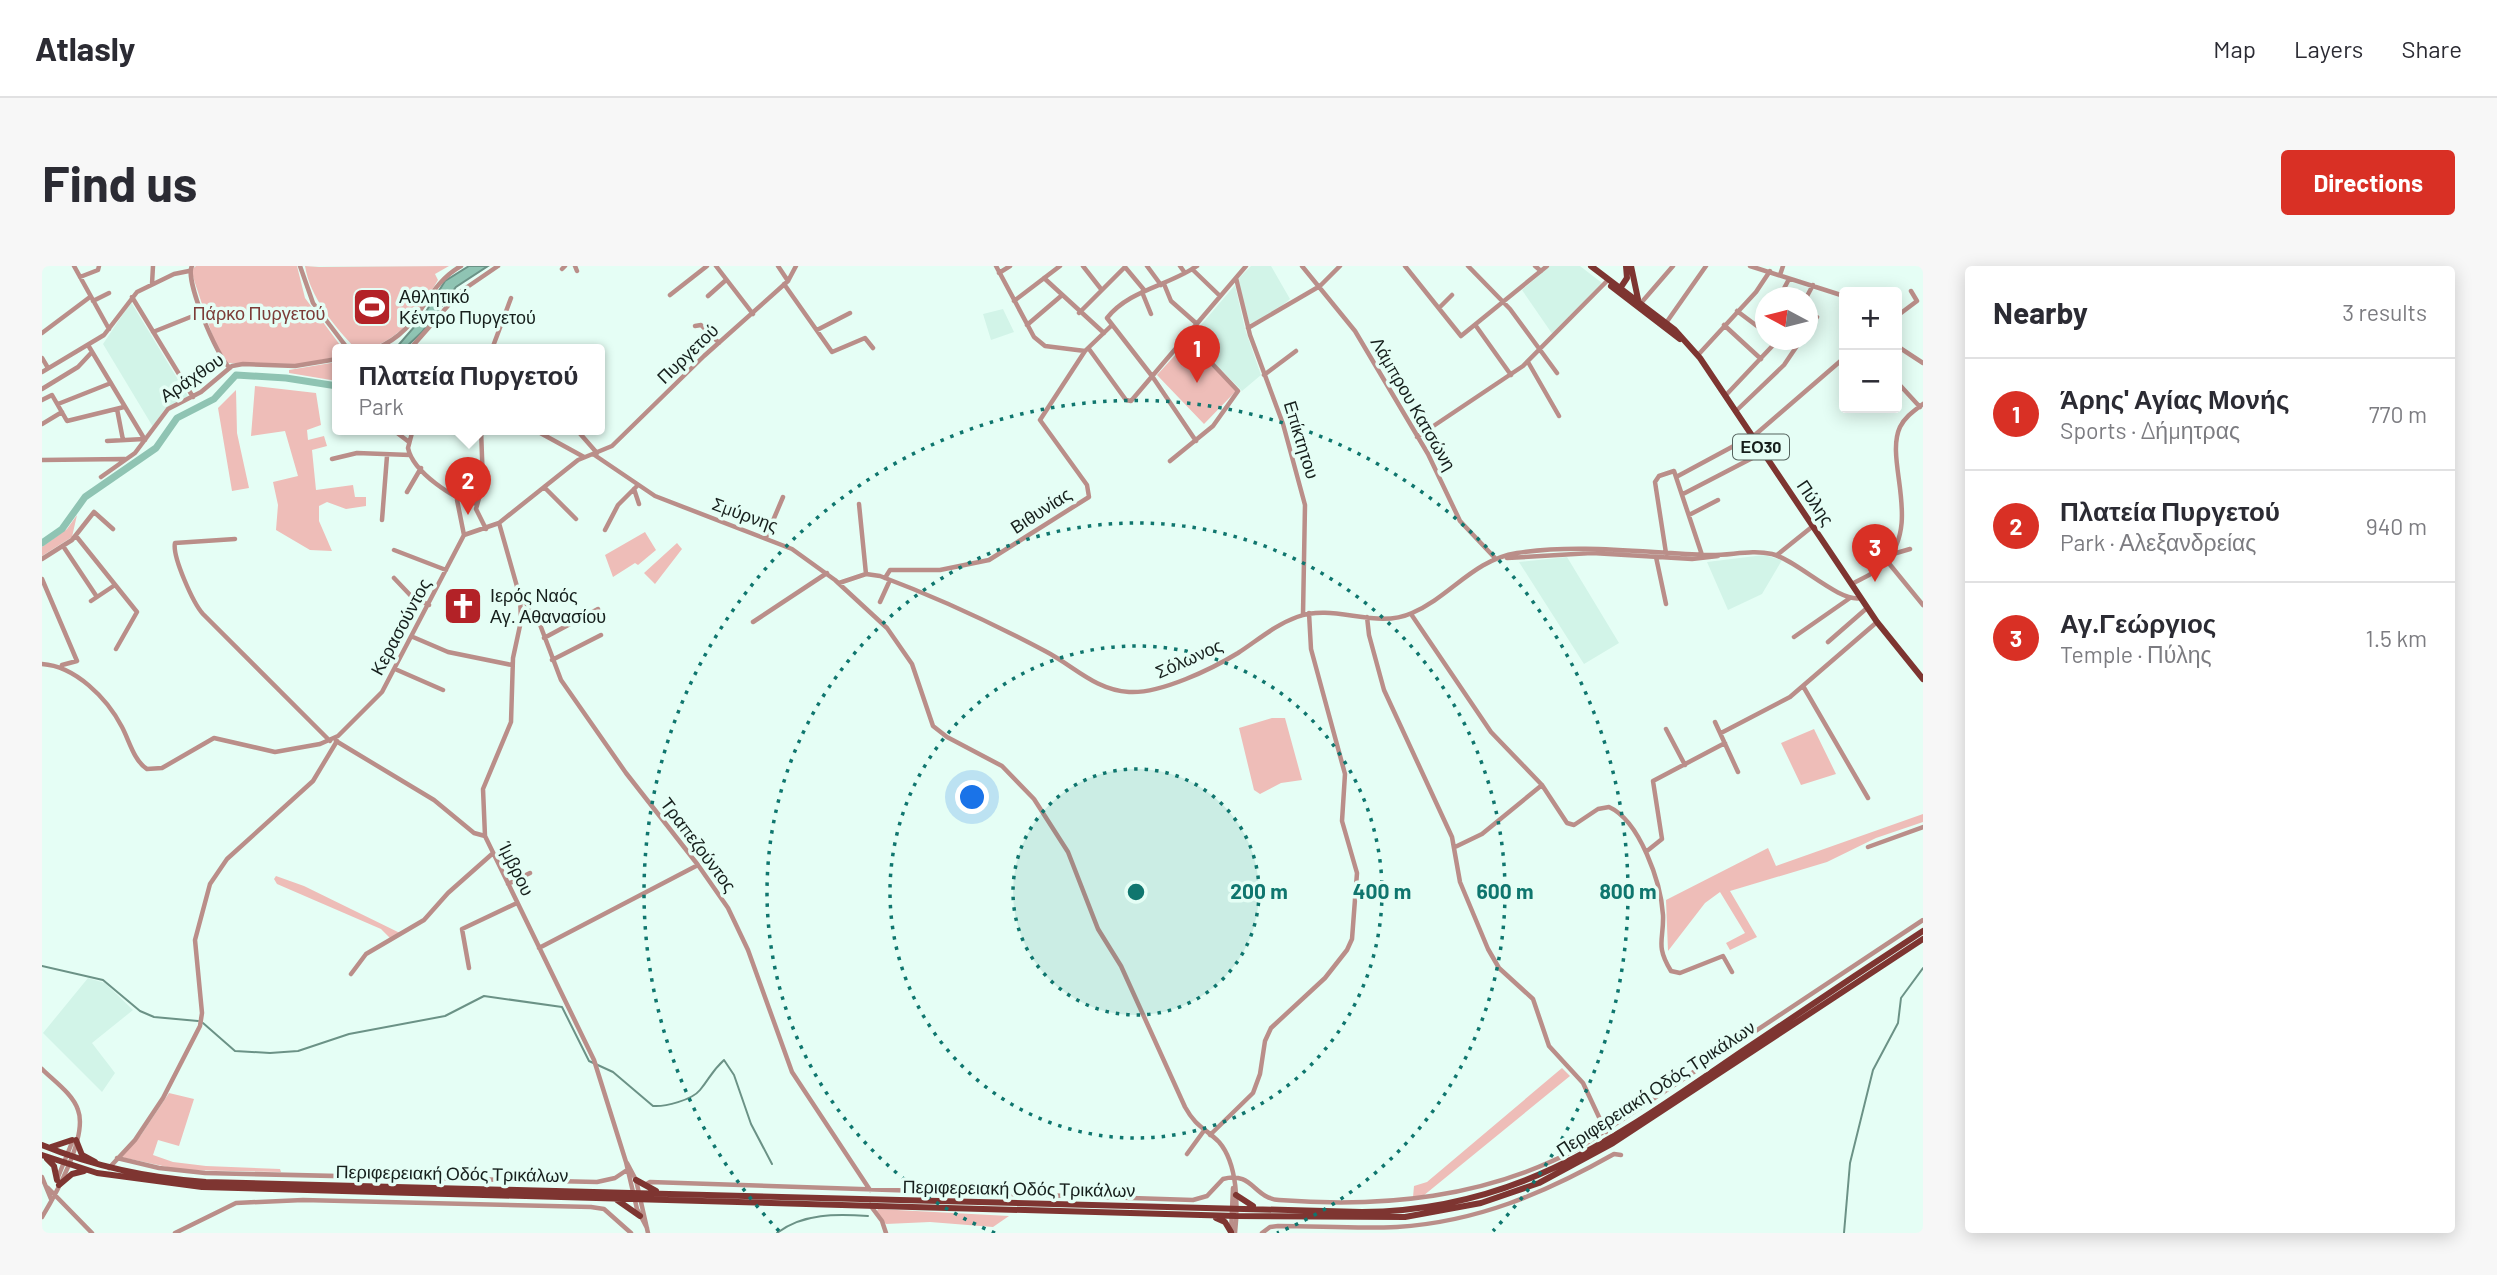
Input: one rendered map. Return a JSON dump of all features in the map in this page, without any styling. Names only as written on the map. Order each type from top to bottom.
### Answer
[{"type":"main road","name":"Πύλης","points":[[1584,266],[1608,281]]},
{"type":"main road","name":"Πύλης","points":[[1591,266],[1685,341]]},
{"type":"main road","points":[[1608,281],[1621,281],[1628,267]]},
{"type":"main road","points":[[1628,267],[1640,302]]},
{"type":"main road","points":[[1621,291],[1627,278],[1628,267]]},
{"type":"main road","points":[[1621,291],[1632,274]]},
{"type":"main road","name":"Πύλης","points":[[1621,291],[1666,323],[1698,355],[1867,608],[1923,679]]},
{"type":"main road","name":"Περιφερειακή Οδός Τρικάλων","points":[[44,1146],[89,1171],[202,1187],[1204,1215],[1262,1209],[1405,1211],[1479,1198],[1537,1178],[1610,1138],[1923,931]]},
{"type":"main road","name":"Περιφερειακή Οδός Τρικάλων","points":[[43,1155],[108,1168],[206,1182],[638,1190],[661,1193],[1405,1217],[1480,1203],[1539,1183],[1613,1143],[1923,939]]},
{"type":"main road","points":[[44,1146],[64,1146],[74,1140],[82,1155],[108,1168]]},
{"type":"main road","points":[[43,1155],[54,1166],[57,1186]]},
{"type":"main road","points":[[57,1186],[72,1174],[89,1171]]},
{"type":"main road","points":[[636,1180],[638,1190]]},
{"type":"main road","points":[[1235,1191],[1245,1203],[1262,1209]]},
{"type":"main road","points":[[615,1199],[640,1216]]},
{"type":"main road","points":[[1204,1215],[1223,1221],[1232,1233]]},
{"type":"street","points":[[74,266],[109,329]]},
{"type":"street","points":[[79,277],[98,270],[99,266]]},
{"type":"street","points":[[152,284],[153,266]]},
{"type":"street","points":[[300,266],[313,303],[344,344]]},
{"type":"street","points":[[387,344],[406,331],[442,281],[461,266]]},
{"type":"street","points":[[414,344],[460,292],[498,266]]},
{"type":"street","points":[[670,295],[707,266]]},
{"type":"street","points":[[716,266],[752,314]]},
{"type":"street","points":[[778,266],[786,283],[832,353],[864,338],[869,339],[873,348]]},
{"type":"street","name":"Πυργετού","points":[[464,535],[499,523],[584,457],[595,454],[625,435],[719,342],[786,283],[796,266]]},
{"type":"street","points":[[996,266],[1027,325],[1043,346],[1087,350],[1129,402],[1247,266]]},
{"type":"street","points":[[999,272],[1010,266]]},
{"type":"street","points":[[1014,301],[1060,266]]},
{"type":"street","points":[[1083,266],[1101,289]]},
{"type":"street","points":[[1147,266],[1163,285],[1170,300],[1197,324]]},
{"type":"street","points":[[1180,266],[1185,273]]},
{"type":"street","name":"Λάμπρου Κατσώνη","points":[[1302,266],[1355,331],[1417,437],[1458,518],[1495,558]]},
{"type":"street","points":[[1248,328],[1320,286],[1340,266]]},
{"type":"street","points":[[1405,266],[1460,336],[1476,326],[1547,266]]},
{"type":"street","points":[[1468,266],[1504,302],[1557,373]]},
{"type":"street","points":[[1475,273],[1482,266]]},
{"type":"street","points":[[1535,266],[1541,271]]},
{"type":"street","points":[[1640,302],[1673,266]]},
{"type":"street","points":[[1666,323],[1706,266]]},
{"type":"street","points":[[1751,266],[1768,269],[1789,279],[1839,294]]},
{"type":"street","points":[[1780,275],[1783,266]]},
{"type":"street","points":[[1079,313],[1125,267],[1143,291],[1151,314]]},
{"type":"street","points":[[42,372],[88,345],[109,329],[132,297],[152,284],[191,268],[219,356],[230,368]]},
{"type":"street","points":[[1196,441],[1152,376],[1107,318],[1130,297],[1163,285],[1195,268],[1220,296]]},
{"type":"street","points":[[1698,355],[1737,311],[1768,269]]},
{"type":"street","points":[[1044,278],[1079,313],[1104,333]]},
{"type":"street","name":"Επίκτητου","points":[[1236,278],[1248,328],[1283,424],[1305,505],[1303,615]]},
{"type":"street","points":[[1785,287],[1789,279]]},
{"type":"street","points":[[708,296],[726,280]]},
{"type":"street","points":[[1417,437],[1528,362],[1608,281]]},
{"type":"street","points":[[1902,312],[1917,301],[1911,291]]},
{"type":"street","points":[[42,332],[92,299],[109,293]]},
{"type":"street","points":[[1439,308],[1452,295]]},
{"type":"street","points":[[1027,325],[1061,296]]},
{"type":"street","points":[[132,297],[193,397]]},
{"type":"street","points":[[494,344],[511,298]]},
{"type":"street","points":[[1737,311],[1755,324]]},
{"type":"street","points":[[153,331],[203,312]]},
{"type":"street","points":[[817,330],[850,313]]},
{"type":"street","points":[[695,326],[701,325],[719,342]]},
{"type":"street","points":[[1724,325],[1761,359]]},
{"type":"street","points":[[1087,350],[1111,326]]},
{"type":"street","points":[[1476,326],[1511,375]]},
{"type":"street","points":[[1170,461],[1219,419],[1238,391],[1186,336]]},
{"type":"street","points":[[88,345],[144,440]]},
{"type":"street","points":[[1902,349],[1923,363]]},
{"type":"street","name":"Βιθυνίας","points":[[887,579],[890,569],[940,570],[989,560],[1089,497],[1087,485],[1041,421],[1042,414],[1087,350]]},
{"type":"street","points":[[1726,395],[1769,350]]},
{"type":"street","points":[[1737,411],[1784,365],[1794,350]]},
{"type":"street","points":[[1264,375],[1296,351]]},
{"type":"street","points":[[42,389],[71,372],[92,352]]},
{"type":"street","points":[[42,358],[48,368]]},
{"type":"street","name":"Αράχθου","points":[[101,477],[135,453],[168,409],[193,397],[230,368],[243,364],[295,366],[332,360]]},
{"type":"street","points":[[1528,362],[1559,416]]},
{"type":"street","points":[[1678,476],[1753,436],[1839,364]]},
{"type":"street","points":[[58,404],[111,383]]},
{"type":"street","points":[[1852,584],[1887,561],[1900,531],[1904,504],[1898,435],[1905,420],[1922,405],[1902,387]]},
{"type":"street","points":[[42,401],[52,395],[67,421],[124,407]]},
{"type":"street","points":[[117,409],[123,440]]},
{"type":"street","points":[[42,424],[62,412]]},
{"type":"street","points":[[400,435],[409,442]]},
{"type":"street","points":[[411,435],[410,455],[421,468],[457,500],[477,504]]},
{"type":"street","points":[[481,435],[483,484],[477,514],[486,529]]},
{"type":"street","points":[[544,435],[584,457]]},
{"type":"street","name":"Σμύρνης","points":[[581,435],[595,454],[635,488],[792,549],[827,573],[877,618],[909,658],[933,726],[947,737],[1002,766],[1034,799],[1065,847],[1098,929],[1121,966],[1174,1086],[1189,1114],[1203,1132]]},
{"type":"street","points":[[107,442],[144,440]]},
{"type":"street","points":[[1684,491],[1764,452]]},
{"type":"street","points":[[332,459],[357,453],[410,455]]},
{"type":"street","points":[[382,520],[387,456]]},
{"type":"street","points":[[42,460],[125,459]]},
{"type":"street","points":[[407,492],[421,468]]},
{"type":"street","points":[[1666,552],[1655,478],[1672,471],[1678,476],[1684,491],[1702,555]]},
{"type":"street","points":[[544,487],[576,519]]},
{"type":"street","points":[[635,488],[639,504]]},
{"type":"street","points":[[605,530],[617,506],[635,488]]},
{"type":"street","points":[[766,537],[783,497]]},
{"type":"street","points":[[457,500],[464,535]]},
{"type":"street","points":[[1689,515],[1718,500]]},
{"type":"street","points":[[859,504],[866,574]]},
{"type":"street","points":[[42,559],[76,536],[94,512],[113,529]]},
{"type":"street","name":"Τραπεζούντος","points":[[499,523],[520,597],[534,610],[561,680],[626,773],[721,896],[743,938],[792,1072],[870,1190]]},
{"type":"street","points":[[1777,555],[1813,526]]},
{"type":"street","name":"Κερασούντος","points":[[117,1158],[135,1140],[163,1098],[200,1026],[202,1019],[195,943],[200,912],[210,884],[227,859],[313,781],[333,740],[377,698],[396,669],[464,535]]},
{"type":"street","points":[[76,536],[137,613],[116,649]]},
{"type":"street","points":[[234,539],[175,543],[174,550],[185,576],[189,597],[203,614],[333,740],[434,800],[474,833],[485,836]]},
{"type":"street","points":[[64,546],[97,597]]},
{"type":"street","name":"Σόλωνος","points":[[1503,557],[1517,553],[1591,549],[1722,555]]},
{"type":"street","points":[[1892,554],[1910,549]]},
{"type":"street","points":[[394,550],[446,570]]},
{"type":"street","name":"Σόλωνος","points":[[887,579],[1046,652],[1097,684],[1126,692],[1152,691],[1218,664],[1279,625],[1309,613],[1396,618],[1411,614],[1495,558],[1589,553],[1692,559],[1756,552],[1777,555],[1850,598]]},
{"type":"street","points":[[1656,557],[1666,604]]},
{"type":"street","points":[[1887,561],[1923,604]]},
{"type":"street","points":[[753,622],[827,573]]},
{"type":"street","points":[[839,583],[866,574],[887,579],[880,602]]},
{"type":"street","points":[[394,578],[415,599],[429,606]]},
{"type":"street","points":[[42,579],[77,660],[60,666]]},
{"type":"street","points":[[91,601],[115,585]]},
{"type":"street","name":"Ίμβρου","points":[[520,597],[521,626],[512,665],[510,728],[483,789],[485,836],[594,1060],[626,1162]]},
{"type":"street","points":[[1794,637],[1850,598],[1861,598]]},
{"type":"street","points":[[1828,642],[1867,608]]},
{"type":"street","points":[[544,638],[598,609]]},
{"type":"street","points":[[1210,1135],[1255,1089],[1265,1041],[1271,1028],[1325,978],[1347,950],[1352,939],[1357,873],[1343,824],[1345,774],[1311,649],[1309,613]]},
{"type":"street","points":[[1411,614],[1490,732],[1542,785],[1569,824],[1574,825],[1601,808],[1611,808],[1647,851],[1662,912],[1660,943],[1671,971],[1680,973],[1723,956],[1732,972]]},
{"type":"street","points":[[1367,617],[1369,635],[1387,698],[1417,756],[1455,847],[1462,889],[1492,958],[1533,999],[1547,1042],[1583,1083],[1606,1132]]},
{"type":"street","points":[[1721,733],[1781,703],[1877,622]]},
{"type":"street","points":[[552,660],[601,635]]},
{"type":"street","points":[[413,636],[448,652],[512,665]]},
{"type":"street","points":[[42,664],[60,666],[73,673],[114,714],[140,763],[148,769],[164,767],[214,738],[269,752],[333,740]]},
{"type":"street","points":[[396,669],[443,690]]},
{"type":"street","points":[[1803,686],[1868,798]]},
{"type":"street","points":[[1715,722],[1738,772]]},
{"type":"street","points":[[1666,729],[1685,765]]},
{"type":"street","points":[[1647,851],[1660,844],[1662,839],[1652,784],[1725,743]]},
{"type":"street","points":[[1455,847],[1482,834],[1542,785]]},
{"type":"street","points":[[1868,847],[1923,827]]},
{"type":"street","points":[[352,974],[366,954],[424,920],[456,886],[492,854]]},
{"type":"street","points":[[539,948],[698,864]]},
{"type":"street","points":[[508,884],[530,873]]},
{"type":"street","points":[[469,968],[462,929],[517,903]]},
{"type":"street","points":[[638,1190],[650,1182],[1193,1200],[1204,1198],[1220,1181],[1232,1177],[1248,1180],[1263,1196],[1276,1200],[1346,1202],[1428,1198],[1475,1190],[1520,1176],[1564,1156],[1606,1132],[1923,920]]},
{"type":"street","points":[[42,1069],[77,1106],[80,1117],[78,1132],[42,1217]]},
{"type":"street","points":[[1187,1154],[1203,1132],[1210,1135],[1225,1151],[1235,1191],[1232,1233]]},
{"type":"street","points":[[1262,1233],[1270,1227],[1278,1226],[1394,1227],[1458,1219],[1521,1200],[1553,1187],[1614,1154],[1621,1155]]},
{"type":"street","points":[[108,1168],[117,1158],[205,1173],[597,1182],[615,1178],[627,1170]]},
{"type":"street","points":[[626,1162],[627,1170],[638,1190],[640,1216],[647,1231]]},
{"type":"street","points":[[626,1162],[636,1180]]},
{"type":"street","points":[[42,1177],[48,1188],[50,1203]]},
{"type":"street","points":[[48,1188],[57,1186]]},
{"type":"street","points":[[57,1186],[92,1233]]},
{"type":"street","points":[[175,1233],[236,1203],[303,1200],[597,1208],[610,1213],[631,1233]]},
{"type":"street","points":[[638,1200],[647,1231]]},
{"type":"street","points":[[870,1205],[882,1221],[886,1233]]},
{"type":"shaded area","points":[[469,266],[488,266],[456,287],[422,332],[409,344],[399,344],[422,318],[445,281]]},
{"type":"shaded area","points":[[1251,266],[1271,266],[1290,299],[1273,313],[1249,324],[1238,279]]},
{"type":"shaded area","points":[[1550,266],[1580,266],[1602,283],[1553,335],[1522,290]]},
{"type":"shaded area","points":[[1235,285],[1245,329],[1261,375],[1242,391],[1190,338]]},
{"type":"shaded area","points":[[131,302],[188,396],[164,410],[153,427],[103,344]]},
{"type":"shaded area","points":[[1003,309],[1014,332],[991,340],[983,314]]},
{"type":"shaded area","points":[[1764,555],[1782,560],[1762,594],[1728,610],[1707,562]]},
{"type":"shaded area","points":[[1567,557],[1619,643],[1584,664],[1519,562]]},
{"type":"shaded area","points":[[88,978],[105,983],[133,1010],[92,1043],[115,1073],[102,1092],[43,1033]]},
{"type":"green space","name":"Πάρκο Πυργετού","points":[[196,266],[297,266],[305,298],[339,344],[332,344],[332,358],[299,364],[226,363],[218,352],[191,270]]},
{"type":"green space","name":"Αθλητικό Κέντρο Πυργετού","points":[[305,266],[449,266],[435,274],[438,280],[405,326],[378,344],[352,344],[318,300]]},
{"type":"green space","points":[[1188,341],[1236,391],[1204,424],[1157,375]]},
{"type":"green space","points":[[332,363],[332,380],[289,373],[289,370]]},
{"type":"green space","points":[[255,386],[316,393],[321,425],[307,430],[308,440],[324,436],[327,446],[312,450],[316,490],[353,485],[355,497],[366,497],[366,506],[346,509],[327,502],[319,506],[319,521],[332,551],[310,550],[276,530],[278,505],[273,482],[298,476],[285,431],[251,436]]},
{"type":"green space","points":[[236,390],[237,433],[249,488],[232,491],[218,408]]},
{"type":"green space","points":[[77,515],[72,537],[42,556],[42,547],[67,529]]},
{"type":"green space","points":[[645,532],[656,550],[638,565],[635,563],[613,577],[605,555]]},
{"type":"green space","points":[[677,543],[682,549],[655,584],[644,573]]},
{"type":"green space","points":[[1272,718],[1285,718],[1302,780],[1281,783],[1260,794],[1254,790],[1239,728]]},
{"type":"green space","points":[[1814,729],[1836,774],[1801,785],[1781,743]]},
{"type":"green space","points":[[1923,814],[1923,822],[1876,838],[1827,862],[1730,891],[1757,937],[1730,950],[1726,943],[1745,933],[1720,892],[1705,903],[1668,951],[1666,900],[1768,848],[1776,866]]},
{"type":"green space","points":[[276,876],[304,886],[402,934],[392,940],[381,929],[277,884],[274,879]]},
{"type":"green space","points":[[1562,1068],[1570,1076],[1423,1196],[1413,1197],[1414,1186],[1427,1182]]},
{"type":"green space","points":[[169,1093],[194,1099],[179,1146],[158,1140],[153,1155],[173,1162],[280,1169],[281,1172],[181,1170],[121,1157],[141,1135]]},
{"type":"green space","points":[[878,1209],[1009,1216],[993,1227],[930,1222],[886,1224],[876,1213]]},
{"type":"waterway","points":[[42,543],[62,529],[85,497],[156,448],[177,418],[214,399],[236,375],[286,378],[332,385]]},
{"type":"waterway","points":[[42,966],[103,980],[140,1011],[154,1017],[198,1021]]},
{"type":"waterway","points":[[1844,1233],[1850,1163],[1873,1070],[1898,1023],[1901,998],[1923,968]]},
{"type":"waterway","points":[[203,1023],[235,1051],[270,1053],[298,1051],[349,1034],[445,1016],[484,996],[562,1007],[589,1061],[613,1072],[653,1106],[678,1102],[696,1094],[724,1060],[734,1075],[751,1124],[772,1164]]},
{"type":"waterway","points":[[777,1233],[809,1218],[832,1215],[868,1216]]},
{"type":"place","name":"Αθλητικό Κέντρο Πυργετού","points":[[372,307]]},
{"type":"place","name":"Άρης' Αγίας Μονής","points":[[1197,383]]},
{"type":"place","name":"Πλατεία Πυργετού","points":[[468,515]]},
{"type":"place","name":"Αγ.Γεώργιος","points":[[1875,582]]},
{"type":"place","name":"Ιερός Ναός Αγ. Αθανασίου","points":[[463,606]]}]
